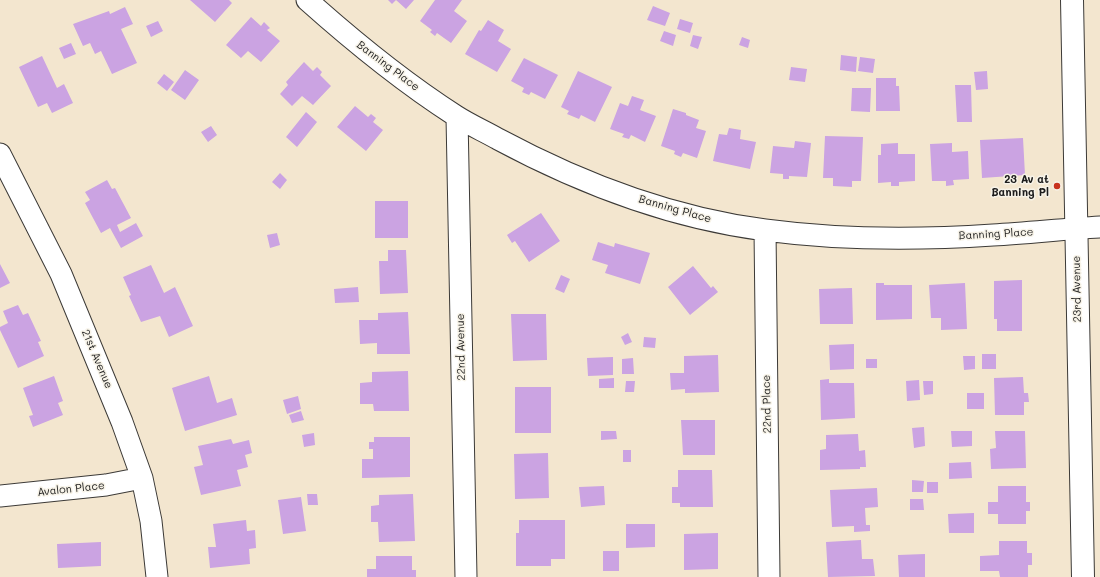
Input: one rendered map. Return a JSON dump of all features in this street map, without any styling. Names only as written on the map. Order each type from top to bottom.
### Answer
[{"type":"street","name":"Banning Place","points":[[307,0],[370,54],[457,117],[532,157],[577,178],[667,209],[716,221],[765,230],[832,236],[916,238],[1100,228]]},
{"type":"street","name":"23rd Avenue","points":[[1072,0],[1083,577]]},
{"type":"street","name":"22nd Avenue","points":[[457,117],[466,577]]},
{"type":"street","name":"21st Avenue","points":[[0,154],[61,274],[122,422],[142,478],[151,521],[157,577]]},
{"type":"street","name":"22nd Place","points":[[765,230],[769,577]]},
{"type":"street","name":"Avalon Place","points":[[0,496],[106,485],[142,478]]},
{"type":"building","points":[[190,0],[229,0],[232,3],[215,22]]},
{"type":"building","points":[[388,0],[396,0],[392,4]]},
{"type":"building","points":[[396,0],[414,0],[406,9]]},
{"type":"building","points":[[435,0],[462,0],[454,11],[467,21],[451,43],[437,33],[435,36],[430,32],[432,30],[420,21]]},
{"type":"building","points":[[653,6],[670,13],[665,26],[647,20]]},
{"type":"building","points":[[125,7],[133,24],[121,29],[137,63],[112,74],[101,51],[95,54],[90,43],[83,46],[73,24],[109,11],[110,14]]},
{"type":"building","points":[[251,17],[261,26],[264,22],[270,28],[267,30],[280,41],[261,62],[248,51],[241,58],[226,45]]},
{"type":"building","points":[[680,19],[693,23],[690,33],[677,29]]},
{"type":"building","points":[[488,20],[504,30],[498,41],[511,49],[497,72],[465,54],[479,30],[481,31]]},
{"type":"building","points":[[158,21],[163,31],[151,37],[146,26]]},
{"type":"building","points":[[664,31],[676,35],[673,46],[660,41]]},
{"type":"building","points":[[693,35],[702,37],[698,49],[690,46]]},
{"type":"building","points":[[742,37],[750,40],[748,48],[739,45]]},
{"type":"building","points":[[71,43],[76,54],[64,59],[59,48]]},
{"type":"building","points":[[841,55],[857,57],[856,72],[840,70]]},
{"type":"building","points":[[42,56],[57,88],[64,84],[73,103],[52,113],[47,103],[38,107],[19,67]]},
{"type":"building","points":[[860,57],[875,59],[873,73],[858,71]]},
{"type":"building","points":[[524,58],[558,75],[545,99],[531,92],[529,95],[522,92],[524,88],[511,81]]},
{"type":"building","points":[[304,62],[313,71],[317,67],[322,72],[320,75],[331,86],[313,105],[302,96],[292,106],[280,94],[288,85],[286,82]]},
{"type":"building","points":[[791,67],[807,69],[805,82],[789,80]]},
{"type":"building","points":[[185,70],[199,80],[185,100],[171,90]]},
{"type":"building","points":[[578,71],[612,87],[595,122],[581,115],[579,119],[567,114],[569,111],[561,107]]},
{"type":"building","points":[[987,71],[988,89],[976,90],[974,72]]},
{"type":"building","points":[[164,74],[174,82],[167,91],[157,83]]},
{"type":"building","points":[[876,78],[896,78],[896,86],[899,86],[900,111],[876,111]]},
{"type":"building","points":[[955,85],[971,85],[972,122],[957,122]]},
{"type":"building","points":[[852,88],[871,88],[870,112],[851,111]]},
{"type":"building","points":[[632,96],[644,100],[640,110],[656,116],[645,142],[631,135],[629,139],[622,137],[624,134],[610,129],[620,103],[628,106]]},
{"type":"building","points":[[355,106],[368,117],[371,114],[376,118],[373,122],[383,130],[366,151],[337,127]]},
{"type":"building","points":[[673,109],[686,113],[686,115],[699,120],[696,128],[706,131],[697,158],[683,153],[681,157],[674,154],[675,151],[661,146]]},
{"type":"building","points":[[306,112],[317,122],[297,147],[286,137]]},
{"type":"building","points":[[211,126],[217,135],[208,142],[201,132]]},
{"type":"building","points":[[729,128],[741,130],[740,139],[756,142],[750,169],[713,161],[719,134],[727,135]]},
{"type":"building","points":[[825,136],[863,137],[861,181],[852,181],[852,187],[833,186],[833,178],[823,178]]},
{"type":"building","points":[[1023,138],[1025,175],[982,178],[980,140]]},
{"type":"building","points":[[795,141],[811,143],[807,177],[789,176],[789,179],[783,179],[783,174],[770,173],[773,146],[794,148]]},
{"type":"building","points":[[898,143],[898,154],[915,154],[915,181],[899,182],[899,186],[891,186],[891,182],[878,183],[878,155],[881,155],[881,144]]},
{"type":"building","points":[[952,143],[952,152],[968,151],[969,179],[953,180],[954,185],[946,186],[946,181],[932,181],[930,144]]},
{"type":"building","points":[[280,173],[287,180],[280,189],[272,182]]},
{"type":"building","points":[[107,180],[112,189],[115,188],[131,218],[117,225],[120,232],[136,223],[143,236],[121,248],[110,228],[101,233],[85,203],[90,200],[85,192]]},
{"type":"building","points":[[375,201],[408,201],[408,238],[375,238]]},
{"type":"building","points":[[541,213],[560,241],[529,262],[515,241],[512,243],[507,235]]},
{"type":"building","points":[[277,233],[280,245],[270,248],[267,235]]},
{"type":"building","points":[[598,242],[614,247],[615,243],[650,253],[640,284],[605,273],[608,265],[592,260]]},
{"type":"building","points":[[388,250],[406,250],[408,293],[380,294],[379,261],[388,261]]},
{"type":"building","points":[[0,264],[10,283],[0,288]]},
{"type":"building","points":[[151,265],[164,293],[175,287],[193,326],[169,337],[160,316],[141,322],[129,296],[131,295],[123,277]]},
{"type":"building","points":[[693,266],[711,288],[713,286],[718,292],[690,315],[668,287]]},
{"type":"building","points":[[561,275],[570,279],[564,293],[555,289]]},
{"type":"building","points":[[1022,280],[1022,331],[997,331],[997,319],[994,319],[994,281]]},
{"type":"building","points":[[876,283],[884,283],[884,285],[912,285],[912,319],[876,320]]},
{"type":"building","points":[[965,283],[967,329],[941,330],[941,318],[931,318],[929,285]]},
{"type":"building","points":[[358,287],[359,302],[335,303],[334,289]]},
{"type":"building","points":[[852,288],[853,324],[820,324],[819,289]]},
{"type":"building","points":[[18,305],[23,315],[28,313],[41,341],[38,342],[44,356],[18,368],[0,330],[0,327],[8,323],[3,311]]},
{"type":"building","points":[[408,312],[410,354],[377,354],[377,343],[360,344],[359,320],[378,320],[378,313]]},
{"type":"building","points":[[511,314],[546,314],[547,360],[513,361]]},
{"type":"building","points":[[628,333],[632,342],[625,345],[621,337]]},
{"type":"building","points":[[644,337],[656,338],[655,348],[643,347]]},
{"type":"building","points":[[854,344],[854,369],[830,370],[829,345]]},
{"type":"building","points":[[982,354],[996,354],[996,369],[982,369]]},
{"type":"building","points":[[718,355],[719,392],[685,393],[685,389],[671,390],[670,373],[684,373],[684,356]]},
{"type":"building","points":[[963,356],[975,356],[975,369],[964,370]]},
{"type":"building","points":[[613,357],[613,375],[588,376],[587,358]]},
{"type":"building","points":[[633,358],[634,374],[622,374],[622,359]]},
{"type":"building","points":[[866,359],[877,359],[877,368],[866,368]]},
{"type":"building","points":[[408,371],[409,411],[374,411],[373,404],[360,404],[360,383],[372,382],[372,372]]},
{"type":"building","points":[[54,376],[63,401],[58,403],[63,415],[33,427],[29,416],[33,415],[23,388]]},
{"type":"building","points":[[209,376],[217,403],[232,398],[237,415],[185,431],[172,388]]},
{"type":"building","points":[[1023,377],[1024,393],[1028,393],[1029,402],[1024,402],[1024,415],[995,415],[994,378]]},
{"type":"building","points":[[614,378],[614,388],[599,388],[599,379]]},
{"type":"building","points":[[829,379],[829,383],[854,383],[855,418],[821,420],[820,380]]},
{"type":"building","points":[[919,380],[920,400],[907,401],[906,381]]},
{"type":"building","points":[[626,381],[635,381],[634,392],[625,392]]},
{"type":"building","points":[[923,381],[933,381],[933,394],[924,395]]},
{"type":"building","points":[[515,387],[551,387],[551,433],[515,433]]},
{"type":"building","points":[[967,393],[984,393],[984,409],[967,409]]},
{"type":"building","points":[[298,396],[301,409],[287,414],[283,400]]},
{"type":"building","points":[[301,411],[304,420],[292,423],[289,415]]},
{"type":"building","points":[[681,420],[715,420],[715,455],[683,455]]},
{"type":"building","points":[[924,427],[925,446],[914,448],[912,428]]},
{"type":"building","points":[[601,431],[616,431],[617,439],[601,440]]},
{"type":"building","points":[[951,431],[972,431],[972,446],[952,447]]},
{"type":"building","points":[[995,431],[1025,431],[1026,468],[991,469],[990,449],[996,448]]},
{"type":"building","points":[[314,433],[315,445],[304,447],[302,435]]},
{"type":"building","points":[[858,434],[859,451],[865,450],[866,467],[860,467],[860,469],[820,470],[820,450],[826,449],[826,435]]},
{"type":"building","points":[[374,437],[410,437],[410,477],[362,478],[362,459],[373,459],[373,449],[369,449],[369,442],[374,442]]},
{"type":"building","points":[[231,439],[233,444],[249,440],[252,453],[245,455],[248,467],[237,470],[241,486],[201,495],[194,467],[203,465],[198,446]]},
{"type":"building","points":[[623,450],[631,450],[631,462],[623,462]]},
{"type":"building","points":[[548,453],[549,498],[515,499],[514,454]]},
{"type":"building","points":[[971,462],[972,478],[949,479],[949,463]]},
{"type":"building","points":[[678,470],[712,470],[713,507],[680,507],[680,503],[672,503],[672,487],[678,487]]},
{"type":"building","points":[[912,480],[924,481],[923,492],[912,492]]},
{"type":"building","points":[[927,482],[938,482],[938,493],[927,493]]},
{"type":"building","points":[[604,486],[605,505],[581,507],[579,487]]},
{"type":"building","points":[[998,486],[1026,486],[1026,502],[1030,502],[1030,511],[1026,511],[1026,524],[998,524],[998,514],[988,514],[988,502],[998,502]]},
{"type":"building","points":[[877,488],[878,507],[865,508],[866,525],[870,525],[870,531],[854,532],[854,526],[832,527],[830,490]]},
{"type":"building","points":[[307,494],[317,494],[318,505],[308,505]]},
{"type":"building","points":[[413,494],[415,541],[379,542],[378,522],[371,522],[371,506],[379,505],[379,495]]},
{"type":"building","points":[[301,497],[306,531],[283,534],[278,500]]},
{"type":"building","points":[[910,499],[923,499],[924,510],[910,510]]},
{"type":"building","points":[[974,513],[974,533],[949,533],[948,514]]},
{"type":"building","points":[[246,520],[247,531],[255,530],[256,548],[249,549],[250,564],[210,568],[208,547],[216,547],[213,524]]},
{"type":"building","points":[[519,520],[565,520],[565,559],[551,559],[551,566],[516,566],[516,533],[519,533]]},
{"type":"building","points":[[626,524],[655,524],[655,547],[626,548]]},
{"type":"building","points":[[718,533],[718,569],[684,570],[684,534]]},
{"type":"building","points":[[861,540],[862,559],[873,559],[875,576],[828,577],[826,542]]},
{"type":"building","points":[[999,541],[1027,541],[1027,553],[1032,553],[1032,565],[1028,565],[1028,577],[1000,577],[999,571],[980,571],[980,556],[999,555]]},
{"type":"building","points":[[101,542],[101,566],[58,568],[57,544]]},
{"type":"building","points":[[603,551],[619,551],[619,571],[603,571]]},
{"type":"building","points":[[925,554],[925,577],[899,577],[898,555]]},
{"type":"building","points":[[376,556],[412,556],[412,570],[416,570],[416,577],[367,577],[367,569],[376,569]]},
{"type":"place","name":"23 Av at Banning Pl","points":[[1057,186]]}]
